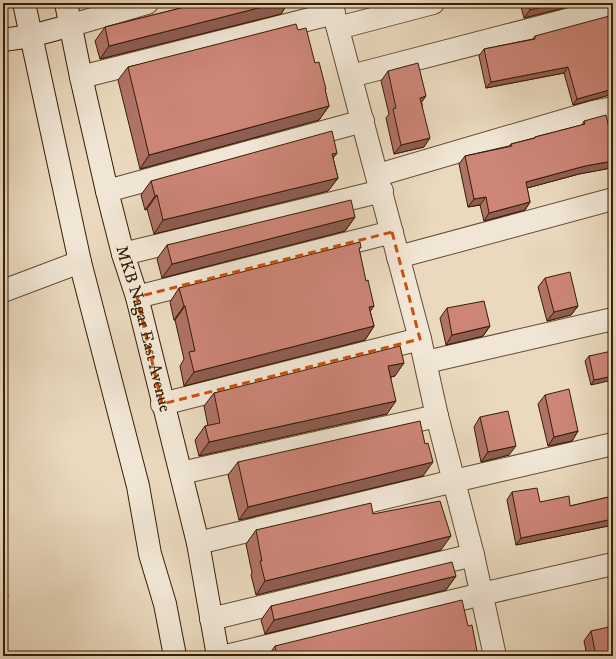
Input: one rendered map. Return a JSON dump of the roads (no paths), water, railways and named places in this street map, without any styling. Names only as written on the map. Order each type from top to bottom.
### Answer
[{"type":"street","points":[[24,3],[80,262],[138,486],[150,554],[165,604],[175,656]]},
{"type":"street","name":"MKB Nagar East Avenue","points":[[66,3],[72,25],[81,78],[107,190],[123,254],[137,297],[162,404],[198,543],[218,656]]},
{"type":"street","points":[[3,40],[31,36],[147,3]]},
{"type":"street","points":[[81,78],[335,15],[433,3]]},
{"type":"street","points":[[351,76],[613,8]]},
{"type":"street","points":[[335,15],[426,362],[437,416],[473,555],[495,656]]},
{"type":"street","points":[[123,254],[380,183],[593,112],[613,108]]},
{"type":"street","points":[[107,190],[363,122]]},
{"type":"street","points":[[398,257],[613,199]]},
{"type":"street","points":[[137,297],[392,232]]},
{"type":"street","points":[[3,291],[80,262]]},
{"type":"street","points":[[426,362],[613,319]]},
{"type":"street","points":[[162,404],[420,339]]},
{"type":"street","points":[[180,473],[437,416]]},
{"type":"street","points":[[198,543],[613,444]]},
{"type":"street","points":[[211,619],[473,555]]},
{"type":"street","points":[[226,656],[613,564]]}]
